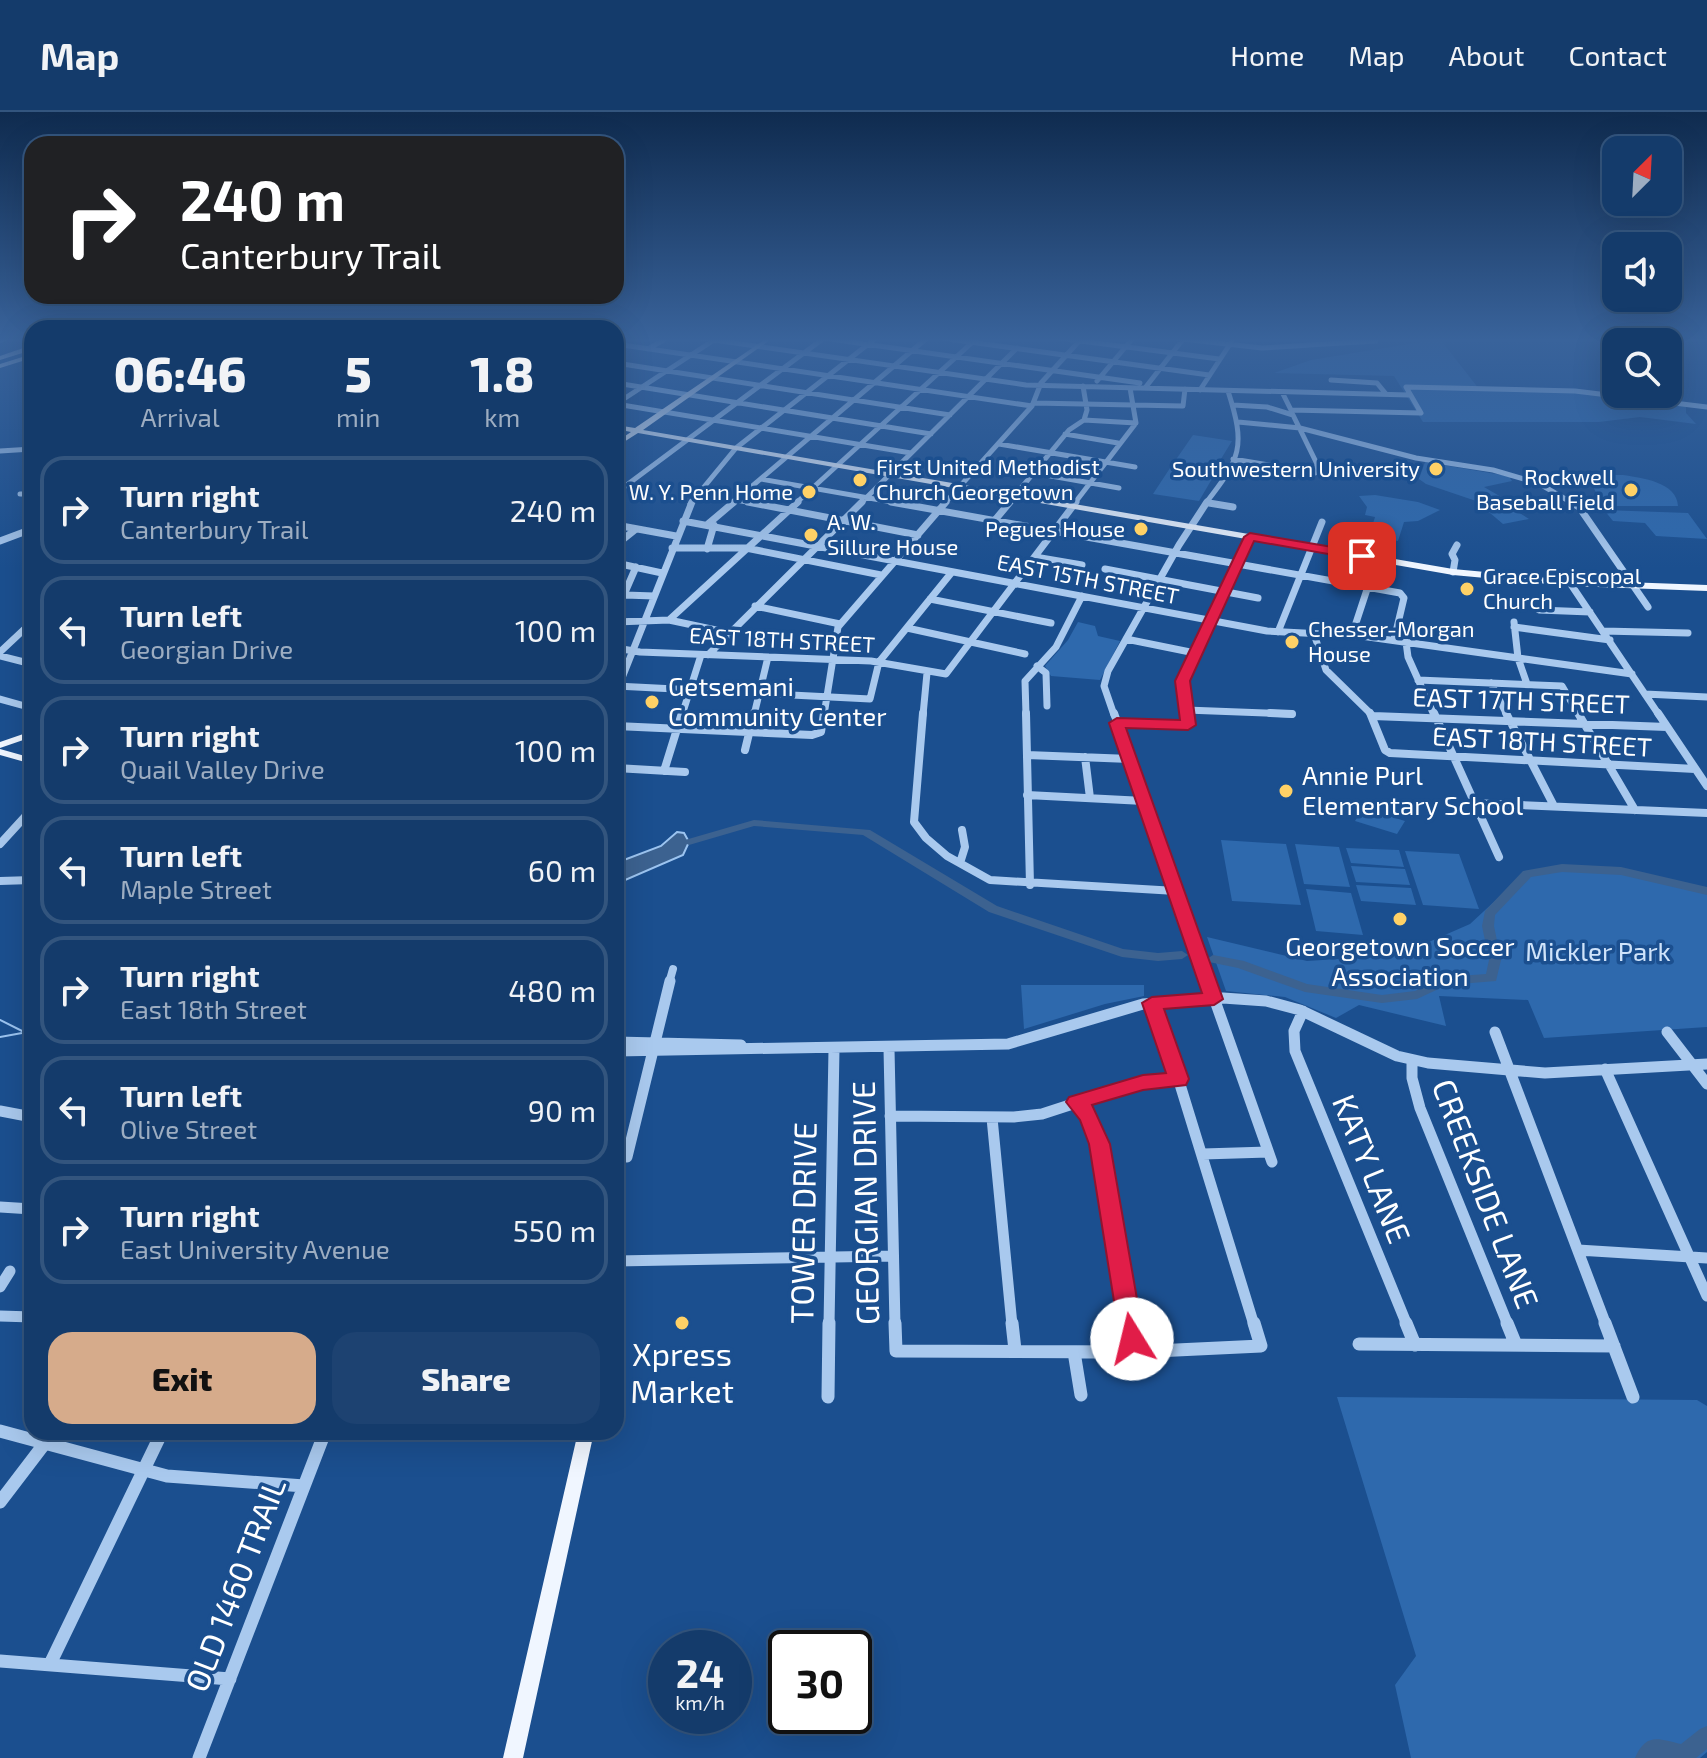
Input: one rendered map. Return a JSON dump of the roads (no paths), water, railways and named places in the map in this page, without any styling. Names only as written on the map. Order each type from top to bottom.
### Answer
[{"type":"main road","points":[[624,439],[660,415]]},
{"type":"main road","points":[[624,428],[1453,572],[1570,583],[1707,588]]},
{"type":"main road","points":[[0,745],[24,737]]},
{"type":"main road","points":[[0,752],[24,759]]},
{"type":"main road","points":[[513,1758],[584,1440]]},
{"type":"street","points":[[681,415],[911,453]]},
{"type":"street","points":[[624,487],[719,415]]},
{"type":"street","points":[[624,670],[676,536],[696,495],[736,448],[779,415]]},
{"type":"street","points":[[813,415],[931,434]]},
{"type":"street","points":[[707,549],[711,525],[836,415]]},
{"type":"street","points":[[669,620],[892,415]]},
{"type":"street","points":[[664,771],[704,655],[730,633],[950,415]]},
{"type":"street","points":[[624,726],[819,733],[840,624],[1024,415]]},
{"type":"street","points":[[1084,420],[1085,415]]},
{"type":"street","points":[[1135,415],[1136,423]]},
{"type":"street","points":[[1203,1154],[1270,1157],[1104,686],[1126,639],[1189,526],[1209,503],[1231,463],[1240,438],[1236,415]]},
{"type":"street","points":[[1231,463],[1255,463],[1315,473],[1317,464],[1292,415]]},
{"type":"street","points":[[995,520],[1065,434],[1084,420],[1136,423]]},
{"type":"street","points":[[1238,422],[1300,428],[1416,458],[1505,472],[1554,490],[1579,507],[1648,607]]},
{"type":"street","points":[[972,642],[1118,443],[1136,423]]},
{"type":"street","points":[[1065,434],[1118,443]]},
{"type":"street","points":[[999,444],[1135,467]]},
{"type":"street","points":[[0,452],[24,451]]},
{"type":"street","points":[[1236,452],[1239,457],[1255,463]]},
{"type":"street","points":[[1034,473],[1119,488]]},
{"type":"street","points":[[761,479],[1403,594],[1394,640]]},
{"type":"street","points":[[736,500],[918,535]]},
{"type":"street","points":[[1209,503],[1233,507]]},
{"type":"street","name":"EAST 15TH STREET","points":[[683,521],[1278,632],[1352,635],[1632,674]]},
{"type":"street","points":[[1278,632],[1322,522]]},
{"type":"street","points":[[624,527],[676,536]]},
{"type":"street","points":[[624,539],[636,529]]},
{"type":"street","points":[[0,541],[24,532]]},
{"type":"street","points":[[1117,723],[1188,725],[1182,682],[1250,537]]},
{"type":"street","points":[[1453,572],[1455,557],[1452,554],[1457,545]]},
{"type":"street","points":[[672,548],[746,548],[881,575]]},
{"type":"street","points":[[1035,557],[1082,565]]},
{"type":"street","points":[[1352,635],[1377,559]]},
{"type":"street","points":[[624,565],[662,573]]},
{"type":"street","points":[[636,567],[625,595],[654,596]]},
{"type":"street","points":[[1105,569],[1258,598]]},
{"type":"street","points":[[624,688],[870,699],[879,662],[952,572]]},
{"type":"street","points":[[1570,583],[1707,786]]},
{"type":"street","points":[[624,587],[628,587]]},
{"type":"street","points":[[1030,885],[1025,681],[1056,647],[1082,596]]},
{"type":"street","points":[[930,599],[1051,623]]},
{"type":"street","points":[[755,606],[840,624]]},
{"type":"street","points":[[1539,610],[1590,612]]},
{"type":"street","points":[[624,622],[669,620],[730,633]]},
{"type":"street","points":[[1527,684],[1518,658],[1514,624],[1610,640]]},
{"type":"street","points":[[907,628],[1025,654]]},
{"type":"street","points":[[24,630],[0,654],[24,662]]},
{"type":"street","points":[[1603,631],[1688,633]]},
{"type":"street","points":[[1314,634],[1326,670],[1373,716]]},
{"type":"street","points":[[1126,639],[1195,653]]},
{"type":"street","name":"EAST 18TH STREET","points":[[624,649],[879,662],[946,674],[972,642]]},
{"type":"street","points":[[1406,642],[1408,657],[1499,857]]},
{"type":"street","points":[[745,750],[768,657]]},
{"type":"street","points":[[1037,666],[1046,673],[1047,706]]},
{"type":"street","points":[[927,673],[914,822],[926,840],[981,878],[1030,885],[1176,891]]},
{"type":"street","points":[[1418,680],[1562,686],[1635,810]]},
{"type":"street","points":[[1491,683],[1554,806]]},
{"type":"street","points":[[1645,694],[1707,697]]},
{"type":"street","points":[[0,699],[24,706]]},
{"type":"street","points":[[1186,710],[1292,714]]},
{"type":"street","name":"EAST 18TH STREET","points":[[1373,716],[1388,752],[1400,756],[1700,772]]},
{"type":"street","name":"EAST 17TH STREET","points":[[1373,716],[1667,727]]},
{"type":"street","points":[[1027,755],[1130,759]]},
{"type":"street","points":[[1085,757],[1090,798]]},
{"type":"street","points":[[624,768],[685,772]]},
{"type":"street","points":[[1027,795],[1144,801]]},
{"type":"street","points":[[1473,803],[1707,813]]},
{"type":"street","points":[[1,841],[24,817]]},
{"type":"street","points":[[960,863],[965,834],[962,830]]},
{"type":"street","points":[[0,881],[24,880]]},
{"type":"street","points":[[627,1157],[673,969]]},
{"type":"street","points":[[624,1043],[723,1051],[1008,1044],[1152,1003],[1214,999],[1266,1001],[1303,1011],[1368,1043],[1412,1060],[1545,1073],[1707,1064]]},
{"type":"street","name":"GEORGIAN DRIVE","points":[[889,1049],[896,1351],[1134,1352],[1261,1346],[1203,1154],[1152,1003]]},
{"type":"street","name":"KATY LANE","points":[[1303,1011],[1294,1031],[1295,1051],[1415,1345]]},
{"type":"street","points":[[1495,1032],[1633,1397]]},
{"type":"street","points":[[1667,1032],[1707,1084]]},
{"type":"street","points":[[624,1050],[654,1046]]},
{"type":"street","name":"TOWER DRIVE","points":[[828,1397],[834,1049]]},
{"type":"street","name":"CREEKSIDE LANE","points":[[1412,1060],[1412,1078],[1420,1108],[1516,1345]]},
{"type":"street","points":[[1605,1069],[1707,1296]]},
{"type":"street","points":[[890,1116],[992,1118],[1042,1114],[1134,1084],[1179,1079]]},
{"type":"street","points":[[1076,1102],[1089,1116],[1100,1144],[1134,1352]]},
{"type":"street","points":[[0,1111],[24,1116]]},
{"type":"street","points":[[992,1118],[1015,1350]]},
{"type":"street","points":[[0,1207],[24,1208]]},
{"type":"street","points":[[1578,1250],[1707,1258]]},
{"type":"street","points":[[624,1261],[892,1256]]},
{"type":"street","points":[[0,1287],[10,1271]]},
{"type":"street","points":[[0,1316],[24,1317]]},
{"type":"street","points":[[1359,1344],[1614,1346]]},
{"type":"street","points":[[1074,1352],[1081,1395]]},
{"type":"street","points":[[0,1431],[24,1437]]},
{"type":"street","points":[[34,1440],[167,1476],[304,1486]]},
{"type":"street","points":[[50,1664],[158,1440]]},
{"type":"street","name":"OLD 1460 TRAIL","points":[[199,1758],[322,1440]]},
{"type":"street","points":[[0,1502],[45,1443]]},
{"type":"street","points":[[0,1661],[230,1679]]},
{"type":"waterway","points":[[689,842],[754,823],[866,832],[993,909],[1122,953],[1158,957],[1182,955]]},
{"type":"waterway","points":[[1213,959],[1240,964],[1305,988],[1382,999],[1417,995],[1445,981],[1492,978],[1495,960],[1488,926],[1489,914],[1527,874],[1562,868],[1621,871],[1707,891]]},
{"type":"waterway","points":[[0,1020],[24,1032]]},
{"type":"waterway","points":[[0,1037],[22,1033]]},
{"type":"waterway","points":[[1645,1758],[1654,1748],[1684,1755],[1707,1736]]},
{"type":"place","name":"Southwestern University","points":[[1436,469]]},
{"type":"place","name":"First United Methodist Church Georgetown","points":[[860,480]]},
{"type":"place","name":"Rockwell Baseball Field","points":[[1631,490]]},
{"type":"place","name":"W. Y. Penn Home","points":[[809,492]]},
{"type":"place","name":"Pegues House","points":[[1141,529]]},
{"type":"place","name":"A. W. Sillure House","points":[[811,535]]},
{"type":"place","name":"Grace Episcopal Church","points":[[1467,589]]},
{"type":"place","name":"Chesser-Morgan House","points":[[1292,642]]},
{"type":"place","name":"Getsemani Community Center","points":[[652,702]]},
{"type":"place","name":"Annie Purl Elementary School","points":[[1286,791]]},
{"type":"place","name":"Georgetown Soccer Association","points":[[1400,919]]},
{"type":"place","name":"Xpress Market","points":[[682,1323]]},
{"type":"park label","name":"Mickler Park","points":[[1598,952]]}]
